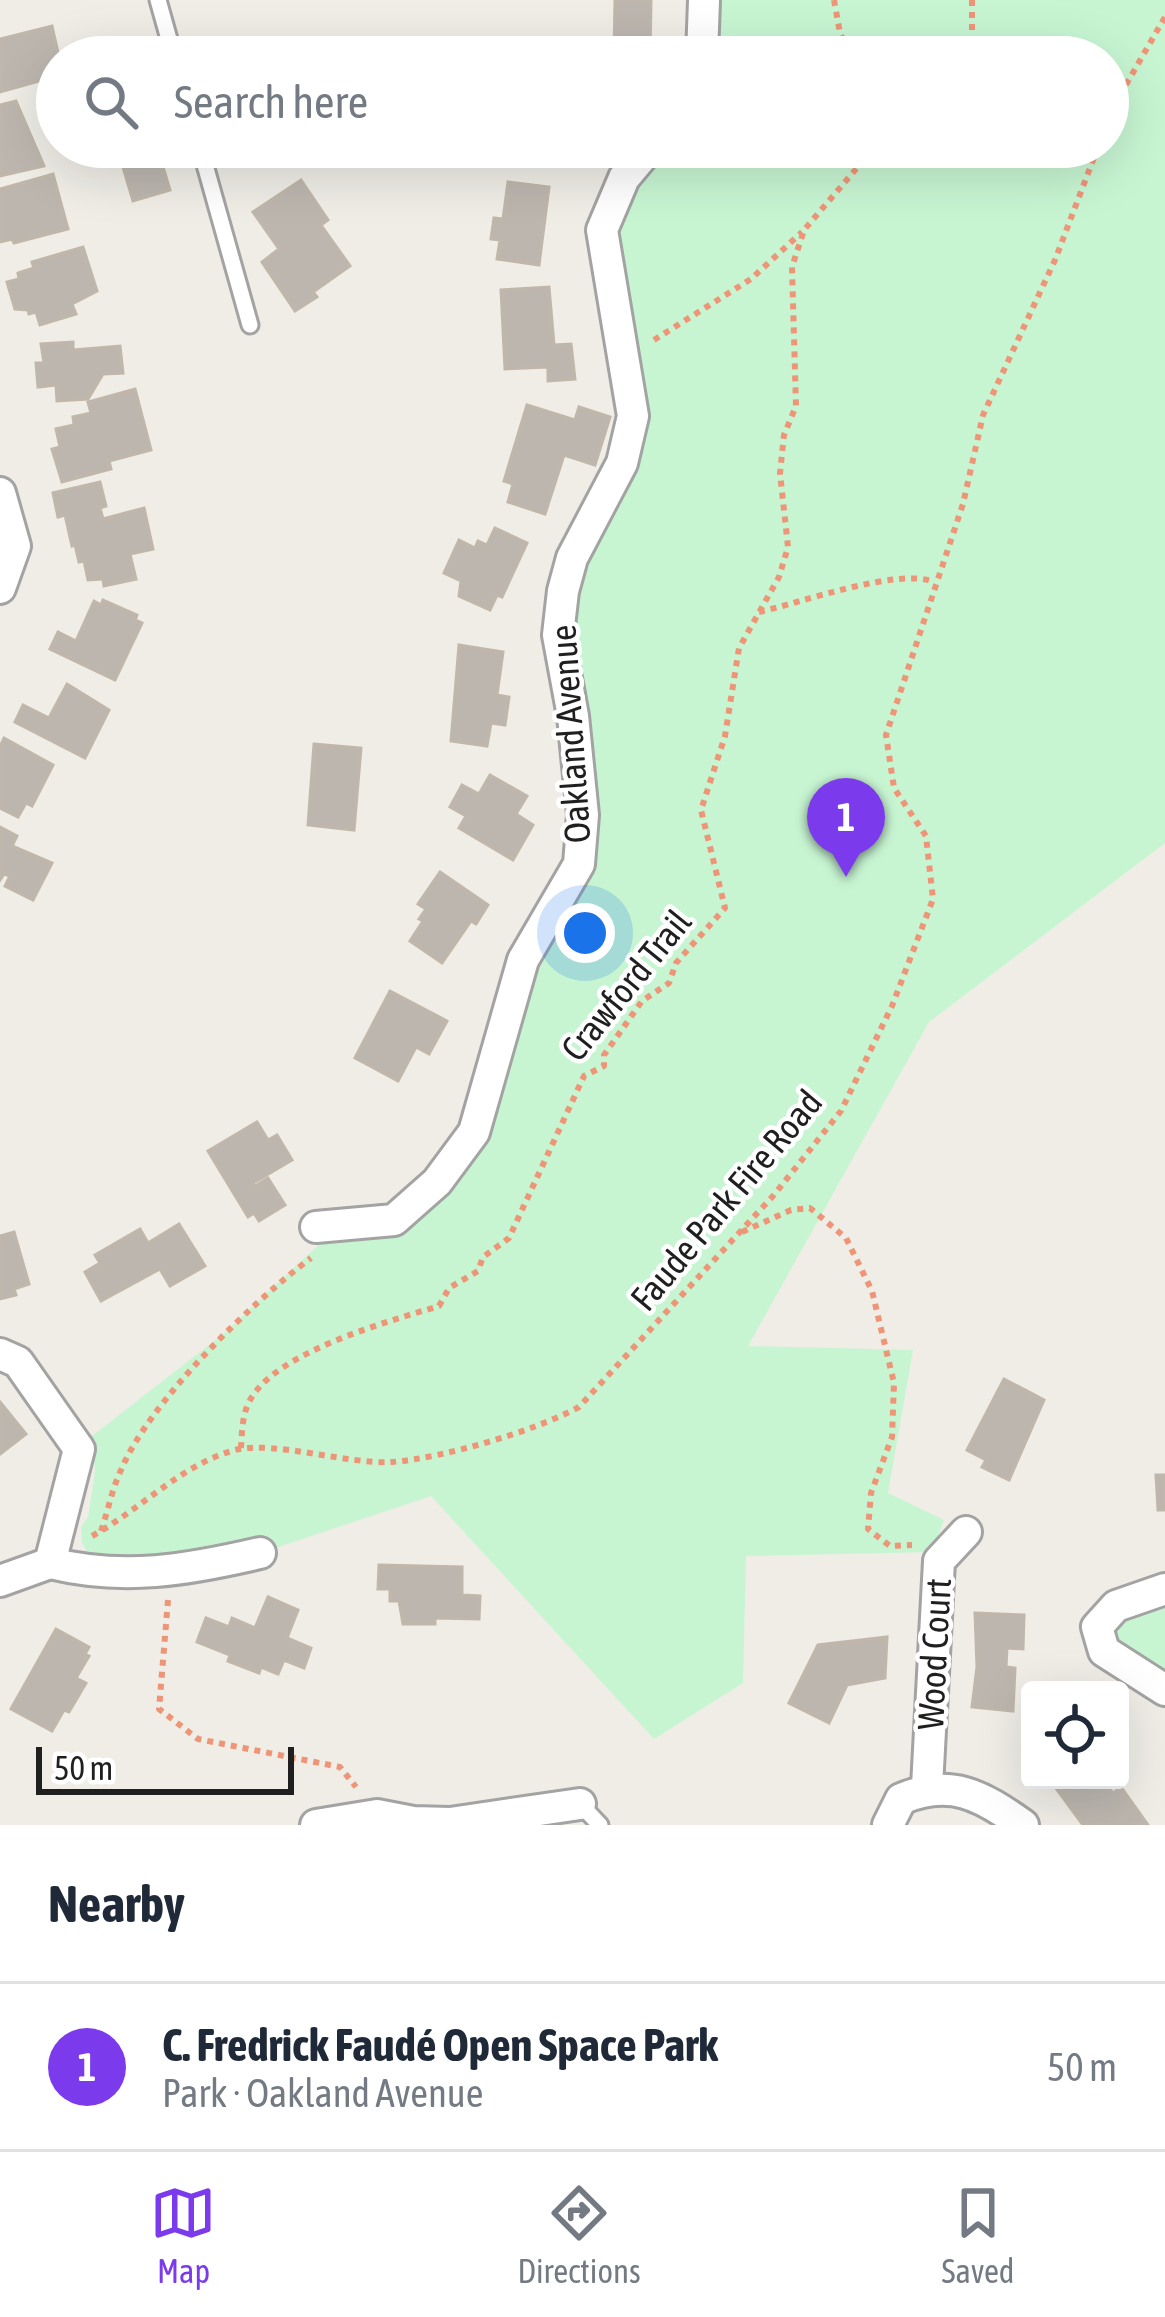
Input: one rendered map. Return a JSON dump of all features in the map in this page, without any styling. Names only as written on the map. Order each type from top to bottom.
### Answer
[{"type":"street","points":[[703,36],[704,0]]},
{"type":"street","name":"Oakland Avenue","points":[[328,1226],[394,1220],[437,1182],[474,1132],[523,960],[579,864],[583,815],[573,716],[558,635],[572,558],[622,463],[633,416],[602,230],[632,168]]},
{"type":"street","points":[[0,493],[16,547],[0,588]]},
{"type":"street","points":[[0,1354],[18,1362],[79,1449],[52,1554]]},
{"type":"street","name":"Wood Court","points":[[928,1787],[939,1561],[966,1532]]},
{"type":"street","points":[[0,1581],[52,1554],[132,1576],[260,1553]]},
{"type":"street","points":[[1165,1589],[1116,1606],[1096,1628],[1104,1652],[1165,1690]]},
{"type":"street","points":[[888,1825],[901,1799],[928,1787],[989,1803],[1023,1825]]},
{"type":"street","points":[[316,1825],[377,1815],[450,1823],[590,1814]]},
{"type":"lane","points":[[158,0],[168,36]]},
{"type":"lane","points":[[206,168],[250,325]]},
{"type":"path","points":[[835,0],[841,36]]},
{"type":"path","points":[[972,0],[972,36]]},
{"type":"path","points":[[1129,80],[1165,17]]},
{"type":"path","name":"Crawford Trail","points":[[241,1448],[250,1399],[280,1366],[380,1324],[439,1306],[449,1288],[478,1271],[483,1257],[509,1238],[584,1076],[604,1066],[604,1055],[642,1001],[669,983],[676,963],[725,908],[701,810],[724,736],[739,648],[779,577],[788,547],[780,473],[784,435],[796,406],[792,266],[804,230],[857,168]]},
{"type":"path","name":"Faude Park Fire Road","points":[[241,1448],[392,1462],[483,1442],[555,1420],[579,1407],[739,1234],[841,1111],[892,1006],[933,899],[926,836],[894,788],[886,735],[963,504],[983,415],[1055,260],[1090,168]]},
{"type":"path","points":[[622,352],[655,340],[751,279],[804,230]]},
{"type":"path","points":[[759,612],[898,578],[923,577],[934,582]]},
{"type":"path","points":[[739,1234],[790,1210],[810,1208],[846,1238],[855,1256],[879,1313],[895,1382],[892,1437],[872,1493],[868,1528],[890,1546]]},
{"type":"path","points":[[101,1532],[120,1471],[142,1432],[223,1334],[331,1242],[328,1226]]},
{"type":"path","points":[[52,1554],[101,1532],[207,1460],[241,1448]]},
{"type":"path","points":[[167,1573],[159,1709],[198,1739],[340,1767],[377,1815]]},
{"type":"green space","points":[[704,0],[1165,0],[1165,843],[929,1022],[748,1346],[913,1350],[888,1493],[944,1520],[932,1552],[746,1556],[743,1683],[654,1739],[431,1496],[260,1553],[183,1571],[90,1558],[81,1527],[88,1517],[95,1471],[92,1436],[223,1334],[341,1224],[399,1214],[437,1182],[516,992],[579,864],[558,635],[622,463],[602,230],[638,168],[1129,168],[1129,36],[703,36]]},
{"type":"green space","points":[[1165,1604],[1165,1684],[1098,1640],[1117,1622]]},
{"type":"building","points":[[615,0],[651,0],[650,36],[614,36]]},
{"type":"building","points":[[52,26],[54,36],[36,36],[36,82],[0,92],[0,39]]},
{"type":"building","points":[[16,101],[36,147],[36,168],[0,176],[0,105]]},
{"type":"building","points":[[123,168],[163,168],[170,190],[133,201]]},
{"type":"building","points":[[53,174],[68,229],[14,243],[12,239],[0,242],[0,189]]},
{"type":"building","points":[[301,180],[328,220],[321,225],[350,266],[295,311],[262,262],[279,249],[253,212]]},
{"type":"building","points":[[508,182],[549,187],[539,265],[497,259],[500,240],[491,239],[494,218],[503,219]]},
{"type":"building","points":[[83,247],[97,291],[72,304],[76,314],[40,325],[36,312],[15,309],[7,282],[34,268],[32,262]]},
{"type":"building","points":[[549,287],[554,345],[571,344],[575,379],[548,381],[548,367],[505,369],[501,290]]},
{"type":"building","points":[[73,342],[73,350],[120,346],[123,373],[103,374],[88,399],[57,401],[56,385],[38,387],[36,363],[44,363],[41,344]]},
{"type":"building","points":[[135,389],[151,450],[109,461],[111,469],[62,482],[52,449],[60,447],[56,429],[74,425],[73,417],[91,413],[88,402]]},
{"type":"building","points":[[527,405],[575,420],[579,407],[610,417],[595,465],[564,455],[545,514],[508,502],[513,484],[504,481]]},
{"type":"building","points":[[100,482],[106,506],[100,508],[103,519],[144,508],[153,549],[130,554],[136,579],[104,586],[103,579],[88,580],[84,561],[79,562],[72,546],[65,515],[58,517],[53,493]]},
{"type":"building","points":[[495,528],[527,543],[502,597],[497,595],[490,610],[459,596],[461,581],[444,573],[459,540],[475,548],[478,541],[487,545]]},
{"type":"building","points":[[103,600],[137,615],[135,620],[142,623],[115,680],[50,649],[58,632],[76,641],[94,601],[101,605]]},
{"type":"building","points":[[459,645],[503,652],[497,695],[509,697],[505,725],[491,723],[487,746],[451,741]]},
{"type":"building","points":[[67,684],[109,710],[85,758],[15,722],[23,705],[49,718]]},
{"type":"building","points":[[4,738],[53,765],[32,806],[26,803],[18,817],[0,808]]},
{"type":"building","points":[[314,744],[361,748],[354,830],[308,825]]},
{"type":"building","points":[[490,775],[527,796],[516,814],[533,825],[513,860],[459,828],[466,816],[450,807],[462,785],[479,794]]},
{"type":"building","points":[[0,827],[17,836],[12,846],[52,863],[33,900],[5,886],[10,876],[4,874],[0,880]]},
{"type":"building","points":[[440,872],[488,905],[442,963],[410,941],[426,909],[418,904]]},
{"type":"building","points":[[390,991],[447,1021],[429,1054],[416,1047],[398,1081],[355,1058]]},
{"type":"building","points":[[257,1122],[268,1140],[277,1135],[292,1160],[253,1183],[268,1178],[285,1205],[259,1221],[254,1213],[248,1217],[208,1151]]},
{"type":"building","points":[[179,1224],[205,1266],[170,1286],[160,1269],[101,1301],[85,1272],[100,1263],[95,1255],[140,1229],[148,1243]]},
{"type":"building","points":[[14,1232],[29,1284],[14,1289],[16,1295],[0,1299],[0,1236]]},
{"type":"building","points":[[1004,1379],[1044,1400],[1009,1480],[982,1467],[986,1460],[967,1450]]},
{"type":"building","points":[[0,1402],[26,1434],[0,1454]]},
{"type":"building","points":[[1156,1475],[1165,1475],[1165,1510],[1158,1510]]},
{"type":"building","points":[[379,1565],[462,1567],[462,1595],[480,1596],[479,1619],[435,1618],[435,1624],[403,1624],[399,1601],[390,1601],[390,1589],[378,1589]]},
{"type":"building","points":[[268,1597],[298,1610],[287,1638],[311,1648],[304,1668],[284,1660],[278,1674],[261,1667],[259,1673],[197,1642],[206,1618],[229,1627],[232,1618],[255,1628]]},
{"type":"building","points":[[975,1613],[1024,1615],[1023,1649],[1007,1648],[1006,1667],[1015,1668],[1013,1711],[972,1707],[977,1667]]},
{"type":"building","points":[[56,1629],[89,1647],[85,1654],[89,1656],[76,1678],[86,1683],[52,1731],[11,1709]]},
{"type":"building","points":[[887,1637],[885,1678],[847,1685],[829,1723],[789,1703],[818,1645]]},
{"type":"building","points":[[1057,1789],[1110,1789],[1113,1793],[1122,1789],[1148,1825],[1083,1825]]},
{"type":"place","name":"C. Fredrick Faudé Open Space Park","points":[[846,877]]}]
